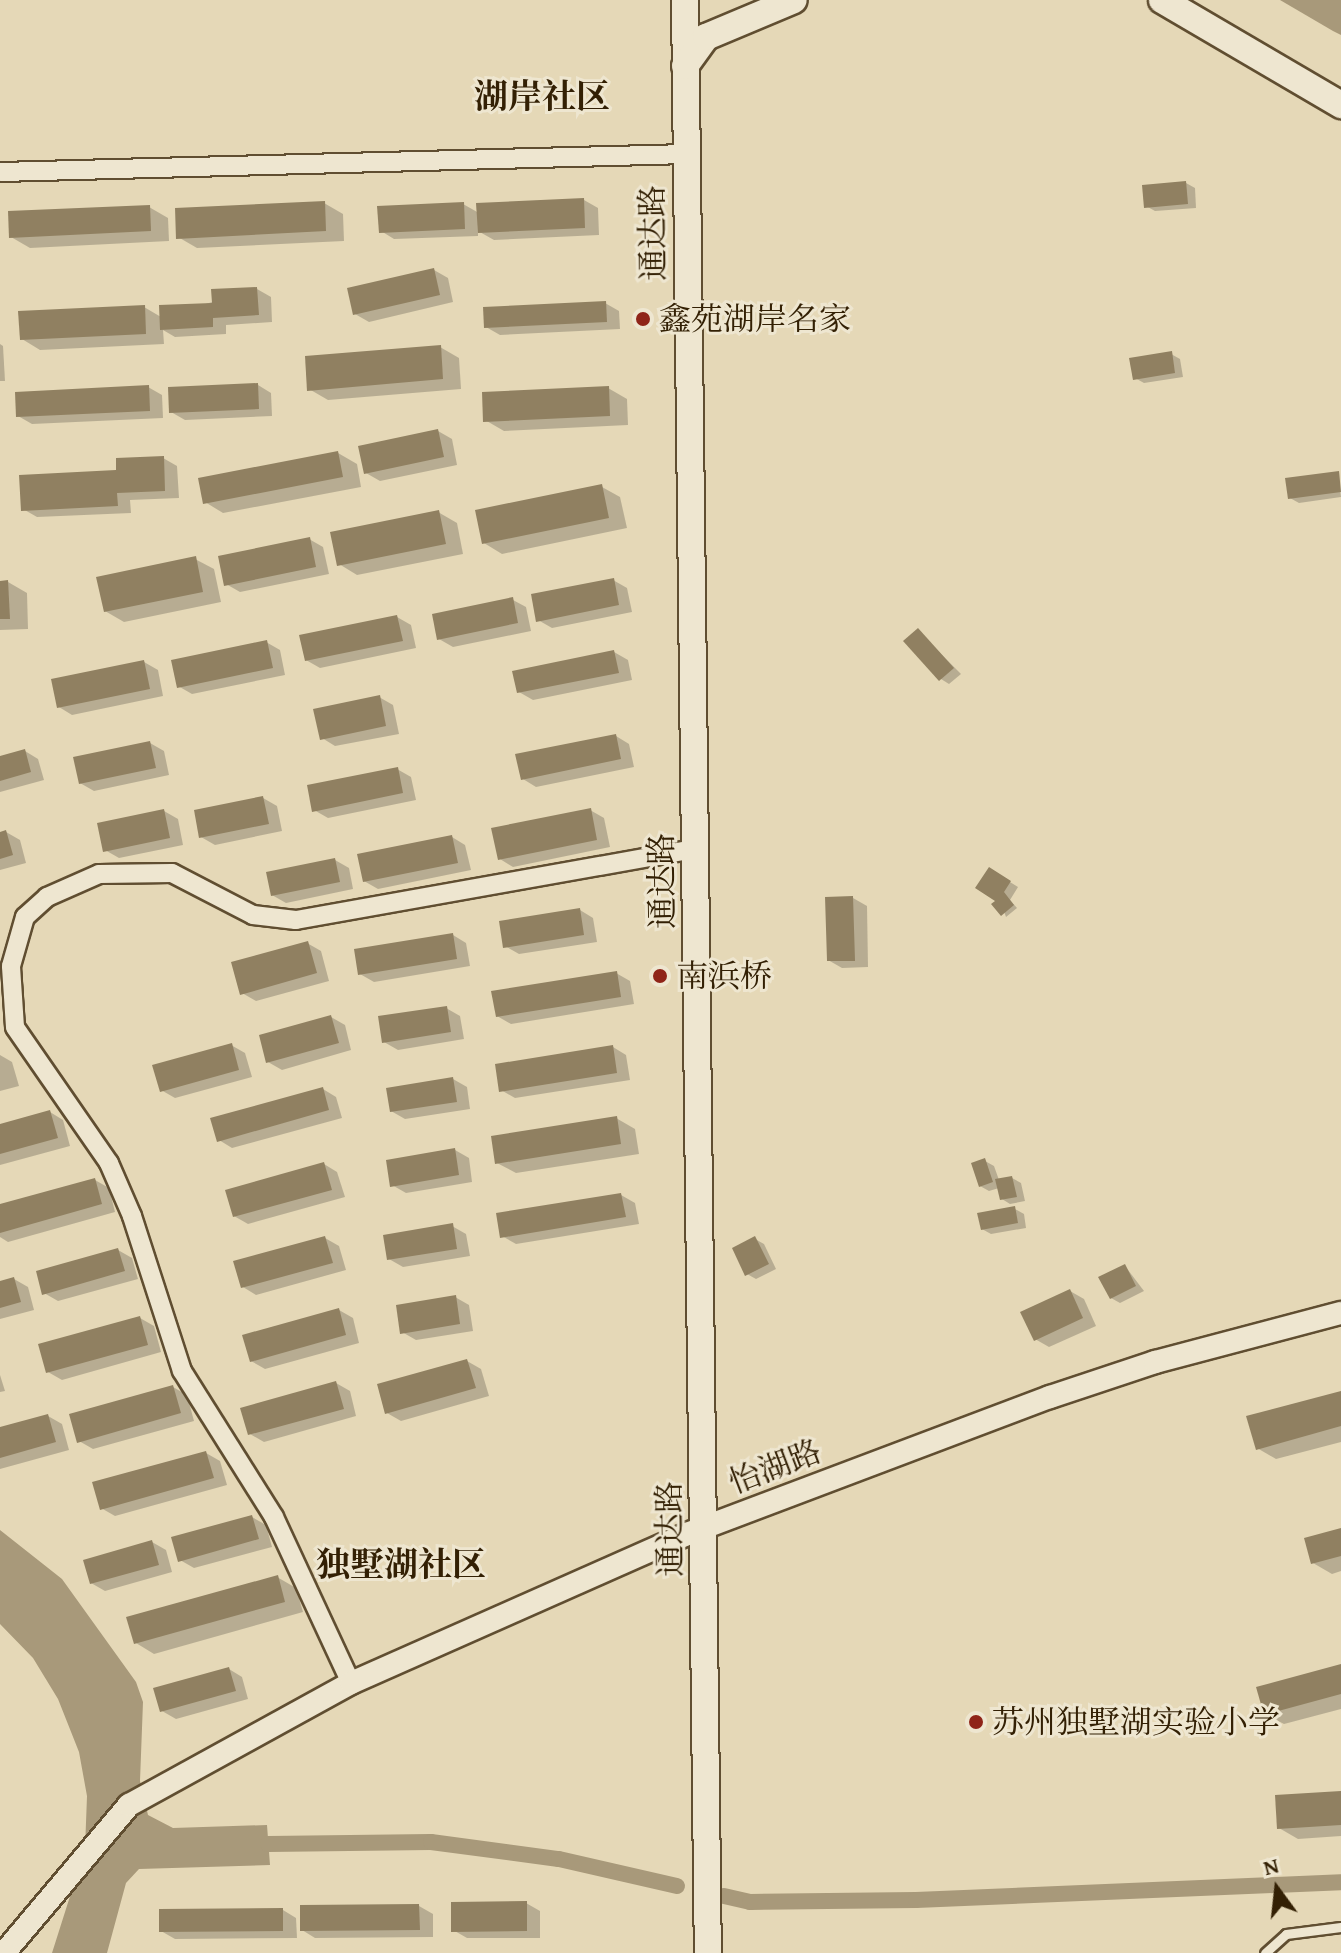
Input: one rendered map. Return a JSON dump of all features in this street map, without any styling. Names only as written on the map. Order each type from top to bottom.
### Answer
[{"type":"main road","name":"通达路","points":[[668,0],[677,154],[696,1530],[708,1953]]},
{"type":"main road","name":"通达路","points":[[677,154],[685,66],[685,0]]},
{"type":"main road","points":[[685,66],[706,37],[794,0]]},
{"type":"main road","points":[[1162,0],[1341,105]]},
{"type":"main road","name":"通达路","points":[[691,1953],[696,1530]]},
{"type":"street","points":[[0,172],[677,154]]},
{"type":"street","points":[[351,1683],[274,1517],[182,1371],[132,1216],[109,1163],[15,1027],[10,1002],[17,938],[25,917],[47,897],[99,874],[172,873],[253,915],[296,920],[687,851]]},
{"type":"street","name":"怡湖路","points":[[4,1953],[129,1805],[167,1780],[351,1683],[696,1530],[1104,1379],[1341,1313]]},
{"type":"lane","points":[[1265,1953],[1286,1934],[1341,1927]]},
{"type":"shaded area","points":[[1280,0],[1341,0],[1341,35],[1333,31]]},
{"type":"shaded area","points":[[0,1530],[62,1579],[136,1682],[143,1702],[140,1781],[148,1815],[173,1828],[267,1825],[270,1865],[139,1869],[126,1883],[107,1953],[52,1953],[85,1849],[87,1796],[79,1752],[58,1699],[33,1658],[0,1624]]},
{"type":"building","points":[[1186,181],[1188,204],[1144,208],[1142,185]]},
{"type":"building","points":[[584,198],[585,228],[478,233],[476,203]]},
{"type":"building","points":[[325,201],[326,231],[176,239],[175,208]]},
{"type":"building","points":[[464,202],[465,229],[379,233],[377,206]]},
{"type":"building","points":[[150,205],[151,231],[9,238],[8,211]]},
{"type":"building","points":[[434,268],[440,295],[353,315],[347,288]]},
{"type":"building","points":[[257,287],[259,315],[213,318],[213,327],[160,330],[159,305],[212,303],[211,289]]},
{"type":"building","points":[[606,301],[607,322],[484,328],[483,307]]},
{"type":"building","points":[[145,305],[146,334],[20,340],[18,311]]},
{"type":"building","points":[[441,345],[443,379],[307,391],[305,356]]},
{"type":"building","points":[[1172,351],[1175,373],[1133,380],[1129,358]]},
{"type":"building","points":[[258,383],[259,409],[169,413],[168,387]]},
{"type":"building","points":[[149,385],[150,411],[16,417],[15,392]]},
{"type":"building","points":[[609,386],[610,416],[483,422],[482,392]]},
{"type":"building","points":[[438,429],[444,457],[364,474],[358,446]]},
{"type":"building","points":[[338,451],[343,477],[203,504],[198,478]]},
{"type":"building","points":[[164,456],[165,491],[117,493],[118,506],[21,511],[19,475],[116,470],[116,458]]},
{"type":"building","points":[[1339,471],[1341,492],[1288,499],[1285,478]]},
{"type":"building","points":[[602,484],[609,518],[482,544],[475,510]]},
{"type":"building","points":[[439,510],[446,544],[337,566],[330,532]]},
{"type":"building","points":[[310,537],[316,567],[224,586],[218,556]]},
{"type":"building","points":[[196,556],[203,592],[104,612],[96,577]]},
{"type":"building","points":[[614,578],[619,605],[536,622],[531,594]]},
{"type":"building","points":[[8,580],[10,619],[0,619],[0,581]]},
{"type":"building","points":[[513,597],[518,623],[437,640],[432,614]]},
{"type":"building","points":[[397,615],[403,641],[305,661],[299,635]]},
{"type":"building","points":[[918,628],[954,668],[939,681],[903,641]]},
{"type":"building","points":[[267,640],[273,668],[177,688],[171,660]]},
{"type":"building","points":[[614,650],[619,673],[517,693],[512,671]]},
{"type":"building","points":[[144,660],[150,689],[57,708],[51,679]]},
{"type":"building","points":[[380,695],[386,726],[320,740],[313,709]]},
{"type":"building","points":[[616,734],[621,759],[521,780],[515,754]]},
{"type":"building","points":[[150,741],[156,768],[79,784],[73,757]]},
{"type":"building","points":[[25,749],[31,772],[0,781],[0,756]]},
{"type":"building","points":[[398,767],[403,793],[312,812],[307,785]]},
{"type":"building","points":[[263,796],[269,824],[199,838],[194,810]]},
{"type":"building","points":[[591,808],[597,840],[498,860],[491,828]]},
{"type":"building","points":[[164,809],[170,838],[103,852],[97,823]]},
{"type":"building","points":[[6,830],[13,855],[0,859],[0,832]]},
{"type":"building","points":[[452,835],[458,863],[363,882],[357,854]]},
{"type":"building","points":[[335,858],[340,882],[271,896],[266,872]]},
{"type":"building","points":[[989,867],[1011,881],[1004,892],[1014,905],[1001,916],[991,904],[995,901],[975,888]]},
{"type":"building","points":[[853,896],[855,961],[827,961],[825,897]]},
{"type":"building","points":[[580,908],[584,935],[503,948],[499,921]]},
{"type":"building","points":[[453,933],[457,959],[358,975],[354,949]]},
{"type":"building","points":[[308,941],[317,973],[240,995],[231,962]]},
{"type":"building","points":[[617,971],[621,997],[496,1017],[491,991]]},
{"type":"building","points":[[447,1006],[451,1032],[382,1043],[378,1016]]},
{"type":"building","points":[[331,1015],[339,1043],[266,1063],[259,1035]]},
{"type":"building","points":[[232,1043],[239,1070],[160,1092],[152,1065]]},
{"type":"building","points":[[613,1045],[617,1073],[499,1092],[495,1064]]},
{"type":"building","points":[[453,1077],[457,1102],[390,1112],[386,1088]]},
{"type":"building","points":[[323,1087],[329,1110],[217,1142],[210,1118]]},
{"type":"building","points":[[50,1110],[58,1138],[0,1154],[0,1124]]},
{"type":"building","points":[[617,1116],[621,1144],[495,1164],[491,1136]]},
{"type":"building","points":[[455,1148],[459,1175],[390,1187],[386,1160]]},
{"type":"building","points":[[985,1158],[993,1182],[979,1187],[971,1163]]},
{"type":"building","points":[[324,1162],[332,1190],[233,1217],[225,1190]]},
{"type":"building","points":[[1012,1176],[1017,1197],[1000,1200],[995,1179]]},
{"type":"building","points":[[95,1178],[102,1204],[0,1233],[0,1204]]},
{"type":"building","points":[[621,1193],[626,1217],[500,1238],[496,1213]]},
{"type":"building","points":[[1015,1206],[1018,1223],[981,1230],[977,1213]]},
{"type":"building","points":[[453,1223],[457,1249],[387,1260],[383,1235]]},
{"type":"building","points":[[325,1236],[333,1263],[241,1288],[233,1261]]},
{"type":"building","points":[[755,1236],[769,1264],[745,1276],[732,1248]]},
{"type":"building","points":[[118,1248],[125,1271],[42,1295],[36,1271]]},
{"type":"building","points":[[1125,1264],[1136,1286],[1110,1299],[1098,1277]]},
{"type":"building","points":[[14,1277],[21,1302],[0,1308],[0,1281]]},
{"type":"building","points":[[1070,1289],[1083,1318],[1034,1341],[1020,1312]]},
{"type":"building","points":[[456,1295],[460,1324],[400,1334],[396,1305]]},
{"type":"building","points":[[339,1308],[346,1335],[250,1362],[242,1335]]},
{"type":"building","points":[[140,1316],[148,1345],[46,1373],[38,1344]]},
{"type":"building","points":[[467,1359],[476,1388],[385,1414],[377,1384]]},
{"type":"building","points":[[336,1381],[344,1409],[248,1435],[240,1408]]},
{"type":"building","points":[[173,1385],[181,1413],[77,1443],[69,1414]]},
{"type":"building","points":[[1341,1391],[1341,1426],[1256,1450],[1246,1416]]},
{"type":"building","points":[[48,1414],[56,1442],[0,1458],[0,1427]]},
{"type":"building","points":[[206,1451],[214,1478],[100,1510],[92,1482]]},
{"type":"building","points":[[252,1515],[259,1539],[178,1562],[171,1537]]},
{"type":"building","points":[[1341,1528],[1341,1556],[1311,1564],[1304,1538]]},
{"type":"building","points":[[152,1540],[159,1565],[90,1584],[83,1560]]},
{"type":"building","points":[[278,1575],[285,1602],[134,1644],[126,1617]]},
{"type":"building","points":[[1341,1664],[1341,1694],[1264,1715],[1256,1687]]},
{"type":"building","points":[[229,1667],[236,1691],[160,1712],[153,1688]]},
{"type":"building","points":[[1341,1791],[1341,1825],[1277,1829],[1275,1795]]},
{"type":"building","points":[[527,1901],[527,1931],[451,1932],[451,1902]]},
{"type":"building","points":[[419,1904],[420,1930],[300,1931],[300,1905]]},
{"type":"building","points":[[283,1908],[283,1931],[159,1932],[159,1909]]},
{"type":"waterway","points":[[268,1844],[431,1842],[559,1859],[677,1886]]},
{"type":"waterway","points":[[724,1896],[750,1902],[916,1900],[1341,1882]]},
{"type":"place","name":"鑫苑湖岸名家","points":[[643,319]]},
{"type":"place","name":"南浜桥","points":[[660,976]]},
{"type":"place","name":"苏州独墅湖实验小学","points":[[976,1722]]},
{"type":"district","name":"湖岸社区","points":[[542,96]]},
{"type":"district","name":"独墅湖社区","points":[[401,1564]]}]
